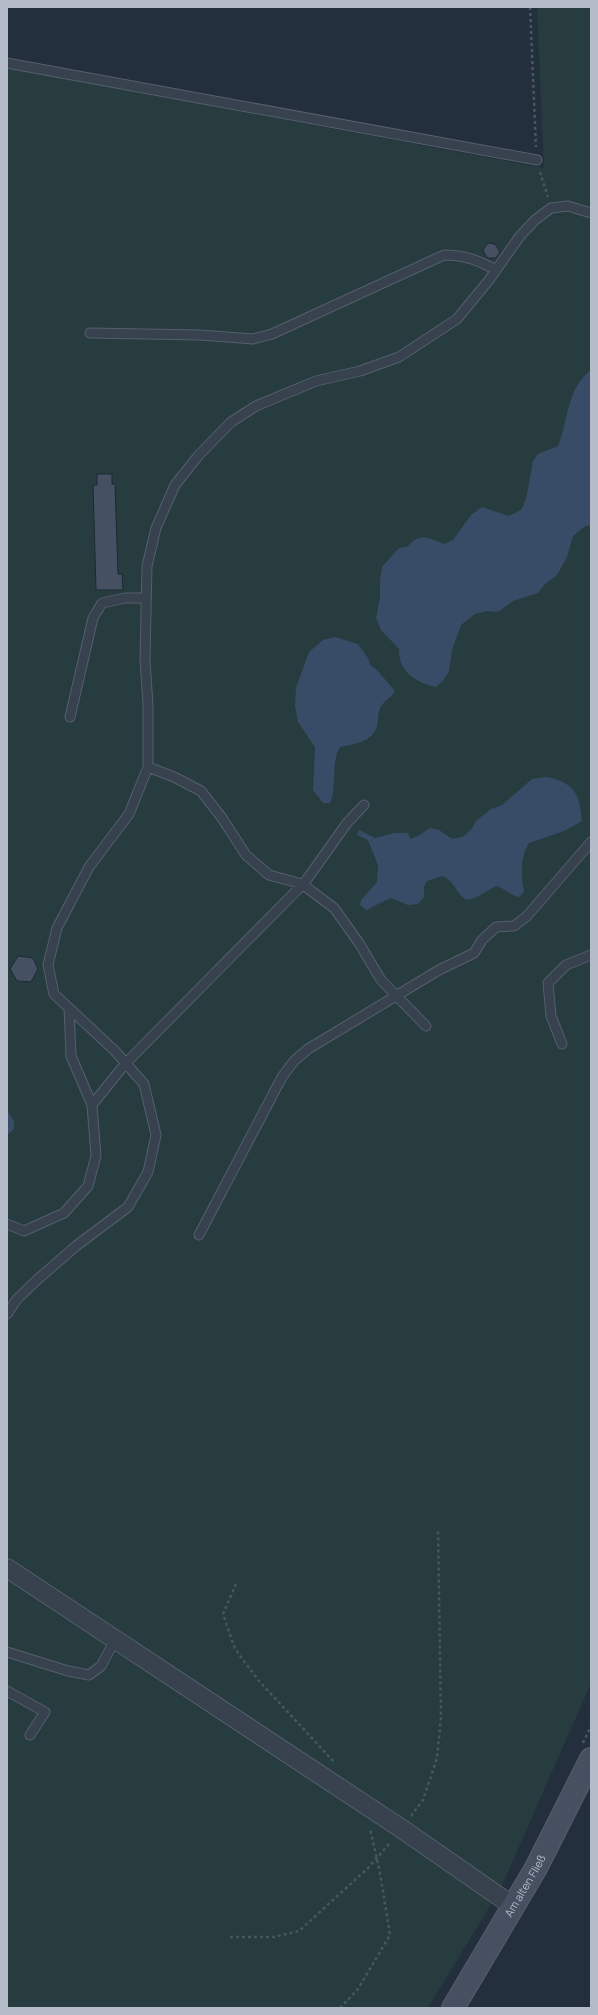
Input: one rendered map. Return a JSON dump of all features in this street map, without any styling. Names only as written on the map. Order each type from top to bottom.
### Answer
[{"type":"main road","name":"Am alten Fließ","points":[[453,2008],[513,1906],[569,1805],[591,1759]]},
{"type":"street","points":[[7,1568],[402,1829],[513,1906]]},
{"type":"lane","points":[[7,63],[537,160]]},
{"type":"lane","points":[[7,1314],[17,1299],[37,1280],[76,1246],[128,1208],[148,1172],[156,1135],[144,1084],[54,994],[48,965],[58,928],[89,867],[129,814],[148,767],[148,705],[145,660],[147,566],[156,528],[175,485],[198,456],[231,422],[256,406],[316,381],[360,371],[400,357],[457,319],[496,270],[520,236],[535,220],[551,208],[568,206],[591,213]]},
{"type":"lane","points":[[90,333],[200,335],[253,339],[272,334],[444,255],[459,255],[479,260],[496,270]]},
{"type":"lane","points":[[70,717],[93,618],[102,603],[125,598],[146,598]]},
{"type":"lane","points":[[148,767],[174,777],[201,791],[222,818],[246,854],[270,875],[302,884],[334,908],[359,943],[381,980],[426,1026]]},
{"type":"lane","points":[[92,1105],[125,1064],[302,884],[321,861],[347,823],[364,805]]},
{"type":"lane","points":[[199,1235],[282,1076],[294,1061],[308,1049],[439,970],[474,953],[482,940],[496,927],[514,926],[527,916],[591,842]]},
{"type":"lane","points":[[562,1044],[551,1016],[548,983],[566,966],[591,955]]},
{"type":"lane","points":[[7,1224],[24,1231],[64,1213],[88,1186],[96,1156],[92,1105],[71,1056],[68,1008]]},
{"type":"lane","points":[[7,1652],[68,1671],[89,1675],[101,1666],[115,1640]]},
{"type":"lane","points":[[7,1691],[44,1712],[30,1736]]},
{"type":"path","points":[[530,7],[537,160],[551,208]]},
{"type":"path","points":[[230,1937],[274,1937],[299,1931],[368,1868],[402,1829],[423,1800],[437,1758],[441,1718],[438,1529]]},
{"type":"green space","points":[[537,7],[591,7],[591,1683],[501,1888],[428,2008],[7,2008],[7,68],[544,168]]},
{"type":"water","points":[[591,370],[591,525],[585,526],[573,536],[567,557],[557,575],[545,584],[538,593],[513,601],[498,612],[487,611],[475,614],[461,625],[452,650],[449,671],[443,681],[436,687],[415,679],[405,670],[399,657],[399,649],[381,630],[376,618],[380,598],[382,567],[399,548],[407,547],[416,539],[429,538],[444,544],[453,540],[471,515],[482,507],[509,516],[521,510],[526,499],[533,461],[538,454],[558,446],[573,395],[583,377]]},
{"type":"water","points":[[335,637],[358,644],[368,658],[370,665],[377,670],[395,691],[380,707],[377,726],[372,736],[351,745],[340,747],[335,760],[334,789],[330,803],[323,803],[313,790],[315,747],[298,722],[295,705],[296,688],[309,652],[323,640]]},
{"type":"water","points":[[546,777],[563,782],[574,791],[579,803],[582,821],[564,831],[529,843],[524,855],[522,867],[524,892],[519,897],[496,886],[475,898],[466,900],[450,881],[443,876],[427,881],[424,887],[424,897],[418,904],[408,905],[391,898],[366,910],[360,905],[361,900],[377,882],[378,865],[368,840],[357,835],[359,830],[375,838],[394,833],[408,833],[410,839],[418,836],[430,828],[439,830],[452,839],[462,837],[471,830],[476,821],[491,809],[502,805],[532,779]]},
{"type":"water","points":[[7,1111],[14,1121],[14,1129],[7,1135]]},
{"type":"building","points":[[488,243],[495,244],[500,252],[496,258],[487,258],[483,250]]},
{"type":"building","points":[[97,474],[112,474],[112,484],[115,484],[118,574],[122,574],[123,590],[96,590],[93,485],[97,485]]},
{"type":"building","points":[[18,956],[33,958],[38,969],[31,982],[17,981],[10,969]]}]
